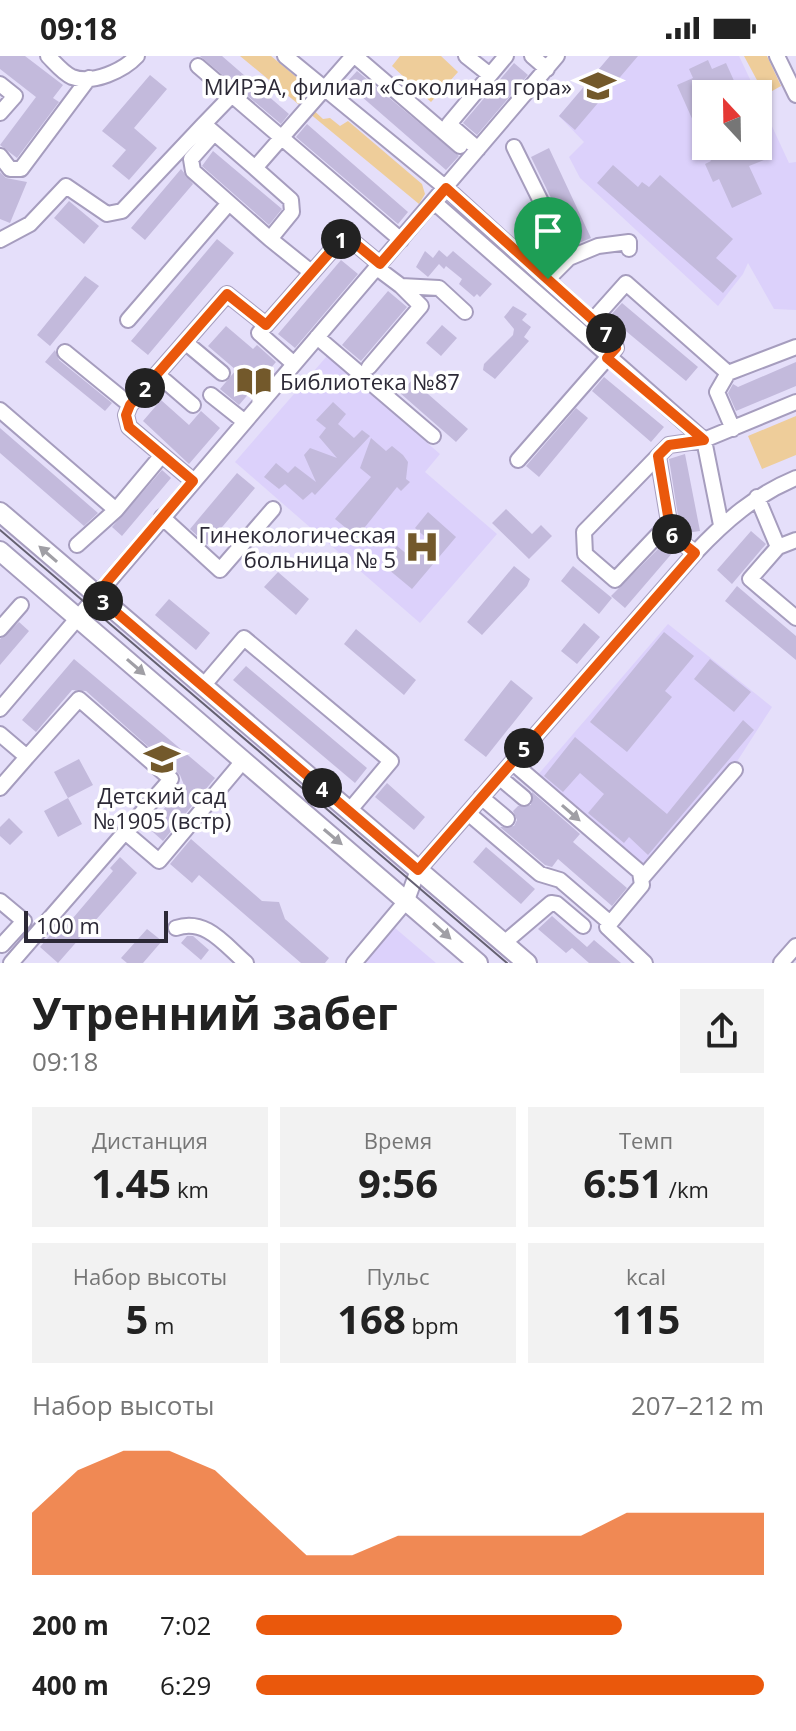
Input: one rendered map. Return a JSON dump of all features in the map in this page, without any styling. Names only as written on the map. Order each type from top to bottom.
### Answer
[{"type":"main road","points":[[0,512],[527,963]]},
{"type":"main road","points":[[0,551],[478,963]]},
{"type":"street","points":[[48,56],[73,77],[89,78],[123,69],[137,56]]},
{"type":"street","points":[[285,56],[446,188],[614,341],[616,348],[518,460]]},
{"type":"street","points":[[255,168],[354,56],[460,146]]},
{"type":"street","points":[[466,56],[490,75]]},
{"type":"street","points":[[478,149],[449,124],[506,56]]},
{"type":"street","points":[[532,56],[547,69]]},
{"type":"street","points":[[0,709],[557,56]]},
{"type":"street","points":[[777,56],[796,95]]},
{"type":"street","points":[[198,66],[401,240]]},
{"type":"street","points":[[0,156],[10,169],[21,169],[89,78]]},
{"type":"street","points":[[0,84],[15,96],[0,113]]},
{"type":"street","points":[[232,95],[190,165],[229,203],[311,272]]},
{"type":"street","points":[[209,129],[291,200],[293,207],[270,239]]},
{"type":"street","points":[[0,240],[30,224],[66,186],[101,212],[115,214],[122,211],[209,129]]},
{"type":"street","points":[[514,147],[569,258]]},
{"type":"street","points":[[434,202],[607,358],[704,440],[721,525]]},
{"type":"street","points":[[128,320],[229,203]]},
{"type":"street","points":[[294,364],[259,333],[345,235],[421,306],[369,367]]},
{"type":"street","points":[[548,279],[569,258],[598,246],[629,242],[629,249]]},
{"type":"street","points":[[593,320],[626,283],[728,373]]},
{"type":"street","points":[[401,286],[439,288],[465,312]]},
{"type":"street","points":[[193,481],[129,427],[126,415],[130,405],[227,294],[266,325]]},
{"type":"street","points":[[317,337],[433,436]]},
{"type":"street","points":[[185,342],[222,373]]},
{"type":"street","points":[[733,429],[717,392],[728,373],[796,347]]},
{"type":"street","points":[[65,352],[130,405]]},
{"type":"street","points":[[157,374],[193,405]]},
{"type":"street","points":[[211,395],[245,422]]},
{"type":"street","points":[[669,523],[615,580],[585,554],[584,532],[669,445],[704,440],[796,402]]},
{"type":"street","points":[[1,414],[116,510]]},
{"type":"street","points":[[77,545],[116,510],[162,455]]},
{"type":"street","points":[[658,456],[671,534],[695,553]]},
{"type":"street","points":[[354,963],[407,900],[418,870],[695,553],[721,525],[757,497],[796,478]]},
{"type":"street","points":[[757,497],[778,547]]},
{"type":"street","points":[[162,517],[220,570],[273,509]]},
{"type":"street","points":[[796,540],[778,547],[750,579],[796,618]]},
{"type":"street","points":[[0,629],[21,605]]},
{"type":"street","points":[[203,686],[244,638],[391,761],[349,811]]},
{"type":"street","points":[[0,788],[79,699],[171,779],[11,963]]},
{"type":"street","points":[[0,734],[27,757]]},
{"type":"street","points":[[125,832],[159,861],[243,761]]},
{"type":"street","points":[[512,762],[643,877]]},
{"type":"street","points":[[645,963],[609,932],[609,922],[642,885],[643,877],[735,770]]},
{"type":"street","points":[[499,777],[524,798]]},
{"type":"street","points":[[481,797],[507,819]]},
{"type":"street","points":[[468,813],[540,874],[560,880],[609,922]]},
{"type":"street","points":[[0,901],[24,921],[1,944],[4,963]]},
{"type":"street","points":[[504,943],[551,903],[557,904],[583,926]]},
{"type":"street","points":[[176,928],[190,924],[203,926],[246,963]]},
{"type":"street","points":[[781,963],[796,946]]},
{"type":"shaded area","points":[[240,56],[271,56],[317,94],[307,104],[323,119],[330,118],[340,126],[348,121],[422,184],[425,194],[419,204]]},
{"type":"shaded area","points":[[400,56],[441,56],[458,72],[431,102],[392,66]]},
{"type":"shaded area","points":[[610,56],[739,56],[750,80],[692,80],[692,160],[772,160],[772,126],[789,163],[796,162],[796,310],[774,309],[748,263],[718,306],[580,178],[569,157],[584,142],[559,116]]},
{"type":"shaded area","points":[[744,56],[767,56],[781,86],[772,91],[772,80],[757,80]]},
{"type":"shaded area","points":[[327,356],[440,454],[425,472],[497,534],[420,623],[235,462]]},
{"type":"shaded area","points":[[796,416],[796,455],[762,469],[748,436]]},
{"type":"shaded area","points":[[668,624],[772,707],[736,763],[644,869],[536,777]]},
{"type":"shaded area","points":[[395,928],[436,963],[365,963]]},
{"type":"building","points":[[0,56],[25,56],[63,85],[53,98],[59,102],[17,158],[0,145],[36,97],[0,69]]},
{"type":"building","points":[[200,56],[222,56],[289,114],[281,124]]},
{"type":"building","name":"МИРЭА, филиал «Соколиная гора»","points":[[610,56],[638,56],[575,130],[559,116]]},
{"type":"building","points":[[708,60],[712,69],[726,63],[734,80],[692,80],[692,119],[677,85],[693,78],[689,69]]},
{"type":"building","points":[[514,63],[528,75],[477,135],[463,123]]},
{"type":"building","points":[[357,71],[459,156],[446,170],[346,83]]},
{"type":"building","points":[[150,75],[167,89],[134,128],[157,148],[129,180],[112,166],[126,150],[102,131]]},
{"type":"building","points":[[307,124],[408,212],[398,224],[296,137]]},
{"type":"building","points":[[549,148],[591,238],[574,245],[531,157]]},
{"type":"building","points":[[213,151],[282,209],[269,225],[202,166]]},
{"type":"building","points":[[764,160],[749,166],[762,194],[732,208],[719,179],[713,182],[705,164],[711,161]]},
{"type":"building","points":[[613,165],[638,187],[642,182],[649,187],[660,175],[733,239],[716,258],[737,276],[723,293],[597,183]]},
{"type":"building","points":[[181,169],[193,184],[145,240],[131,228]]},
{"type":"building","points":[[0,172],[6,178],[27,182],[10,223],[0,219]]},
{"type":"building","points":[[69,201],[99,226],[84,244],[54,218]]},
{"type":"building","points":[[217,239],[234,253],[148,355],[131,341]]},
{"type":"building","points":[[439,250],[447,257],[453,251],[492,284],[480,297],[477,294],[474,297],[459,284],[462,279],[446,266],[444,269],[439,264],[428,277],[416,267],[425,251],[433,258]]},
{"type":"building","points":[[341,260],[358,274],[295,348],[278,334]]},
{"type":"building","points":[[85,276],[99,286],[50,346],[37,335]]},
{"type":"building","points":[[388,291],[407,307],[361,361],[342,345]]},
{"type":"building","points":[[622,303],[698,367],[686,381],[609,317]]},
{"type":"building","points":[[513,306],[527,314],[522,320],[531,327],[524,337],[529,341],[495,379],[483,370],[484,364],[513,335],[514,329],[504,317]]},
{"type":"building","points":[[442,325],[457,338],[441,356],[426,343]]},
{"type":"building","points":[[226,326],[253,349],[257,345],[276,362],[239,405],[220,389],[236,370],[208,346]]},
{"type":"building","points":[[55,350],[59,360],[112,403],[105,411],[45,362]]},
{"type":"building","points":[[796,362],[796,386],[736,411],[728,393],[733,384],[738,387]]},
{"type":"building","points":[[604,377],[664,427],[651,442],[592,391]]},
{"type":"building","points":[[412,380],[468,429],[456,442],[400,393]]},
{"type":"building","points":[[161,400],[189,425],[201,411],[220,428],[189,464],[143,421]]},
{"type":"building","points":[[333,402],[346,414],[338,424],[354,438],[362,430],[370,436],[315,495],[312,492],[303,500],[285,484],[279,489],[264,477],[276,463],[288,473],[295,466],[316,482],[304,455],[310,448],[337,458],[319,437],[326,428],[316,420]]},
{"type":"building","points":[[576,408],[588,418],[539,477],[526,466]]},
{"type":"building","points":[[0,428],[98,513],[84,526],[0,453]]},
{"type":"building","points":[[371,438],[386,451],[392,446],[403,455],[408,462],[406,479],[410,482],[401,491],[397,487],[357,537],[335,519],[371,477],[360,468]]},
{"type":"building","points":[[685,454],[700,531],[686,533],[680,529],[669,459]]},
{"type":"building","points":[[162,470],[171,478],[122,536],[112,527]]},
{"type":"building","points":[[237,473],[255,488],[207,545],[190,529]]},
{"type":"building","points":[[506,509],[532,534],[541,525],[552,536],[529,559],[492,523]]},
{"type":"building","points":[[428,512],[456,537],[412,589],[382,564],[397,546],[414,560],[430,541],[415,528]]},
{"type":"building","points":[[751,531],[766,544],[732,584],[717,570]]},
{"type":"building","points":[[664,543],[674,551],[625,608],[611,596]]},
{"type":"building","points":[[514,566],[530,579],[527,586],[482,635],[467,622]]},
{"type":"building","points":[[573,566],[612,598],[599,614],[561,581]]},
{"type":"building","points":[[278,572],[309,599],[296,615],[264,587]]},
{"type":"building","points":[[737,586],[796,636],[796,660],[725,601]]},
{"type":"building","points":[[169,599],[210,633],[196,650],[155,615]]},
{"type":"building","points":[[19,622],[29,631],[0,665],[0,639]]},
{"type":"building","points":[[584,623],[600,637],[577,664],[561,651]]},
{"type":"building","points":[[356,629],[416,680],[404,695],[344,644]]},
{"type":"building","points":[[664,632],[694,656],[665,691],[672,697],[627,752],[590,722]]},
{"type":"building","points":[[74,659],[215,778],[163,841],[145,825],[154,814],[157,817],[184,785],[180,775],[86,691],[72,690],[36,732],[22,720]]},
{"type":"building","points":[[710,659],[751,692],[734,712],[694,679]]},
{"type":"building","points":[[246,666],[367,768],[355,783],[233,680]]},
{"type":"building","points":[[511,680],[533,698],[486,757],[464,740]]},
{"type":"building","points":[[743,720],[754,730],[648,855],[629,837],[624,843],[588,813],[604,794],[580,773],[563,792],[544,776],[575,737],[667,814]]},
{"type":"building","points":[[79,759],[93,785],[68,798],[54,772]]},
{"type":"building","points":[[387,783],[425,817],[414,830],[375,797]]},
{"type":"building","points":[[532,792],[580,834],[573,842],[627,888],[612,906],[558,859],[552,867],[545,865],[500,827],[514,826],[517,820],[513,811],[518,806],[531,805]]},
{"type":"building","points":[[68,798],[82,824],[58,837],[44,811]]},
{"type":"building","points":[[9,818],[23,832],[10,845],[0,836],[0,827]]},
{"type":"building","points":[[191,839],[262,901],[279,902],[285,919],[329,958],[325,963],[301,963],[199,875],[192,883],[170,864]]},
{"type":"building","points":[[486,847],[535,889],[521,904],[473,862]]},
{"type":"building","points":[[120,857],[137,873],[58,963],[40,947],[51,934],[56,938],[113,871],[110,868]]},
{"type":"building","points":[[552,916],[587,947],[594,940],[621,963],[589,963],[572,948],[566,953],[538,929]]},
{"type":"building","points":[[147,929],[162,941],[143,963],[127,963],[121,958]]},
{"type":"building","points":[[187,936],[193,936],[209,950],[201,960],[181,943]]},
{"type":"tram line","points":[[0,530],[507,963]]},
{"type":"place","name":"МИРЭА, филиал «Соколиная гора»","points":[[598,86]]},
{"type":"place","name":"Библиотека №87","points":[[254,381]]},
{"type":"place","name":"Гинекологическая больница № 5","points":[[422,547]]},
{"type":"place","name":"Детский сад №1905 (встр)","points":[[162,759]]},
{"type":"route","points":[[446,188],[548,279],[614,341],[616,348],[607,358],[704,440],[669,445],[658,456],[671,534],[695,553],[418,870],[96,595],[193,481],[129,427],[126,415],[130,405],[227,294],[266,325],[345,235],[380,264],[446,188]]}]
